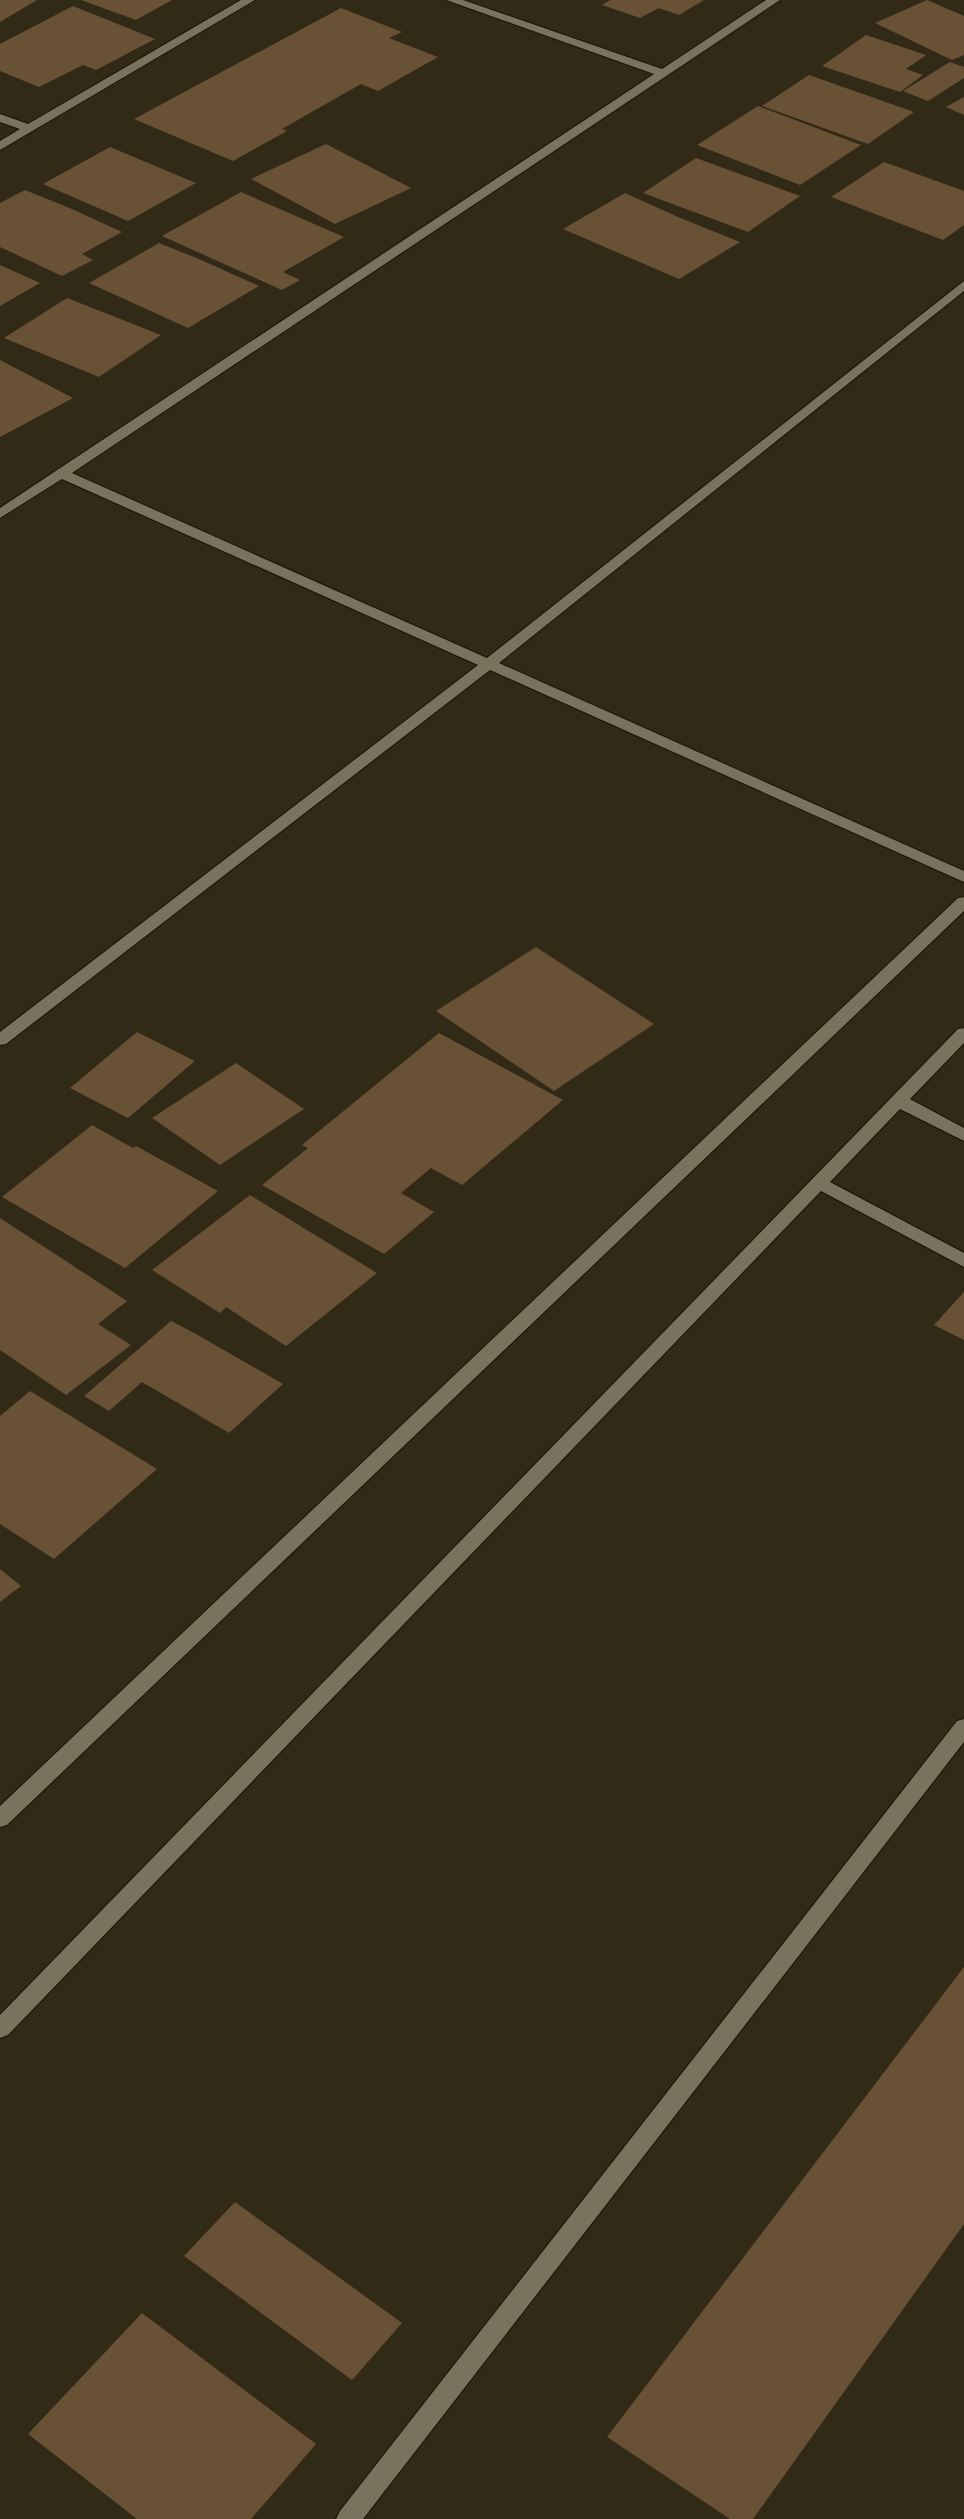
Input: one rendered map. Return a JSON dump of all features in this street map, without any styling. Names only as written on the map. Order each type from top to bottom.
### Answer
[{"type":"street","points":[[0,146],[249,0]]},
{"type":"street","points":[[452,0],[664,74]]},
{"type":"street","points":[[0,514],[774,0]]},
{"type":"street","points":[[0,117],[30,129]]},
{"type":"street","points":[[0,1041],[489,664],[964,285]]},
{"type":"street","points":[[61,473],[964,877]]},
{"type":"street","points":[[0,1819],[964,902]]},
{"type":"street","points":[[0,2029],[964,1033]]},
{"type":"street","points":[[898,1101],[964,1135]]},
{"type":"street","points":[[819,1183],[964,1261]]},
{"type":"street","points":[[348,2519],[964,1727]]},
{"type":"building","points":[[0,0],[37,0],[0,22]]},
{"type":"building","points":[[81,0],[172,0],[136,20]]},
{"type":"building","points":[[610,0],[704,0],[679,15],[659,8],[640,18],[602,5]]},
{"type":"building","points":[[927,0],[964,16],[964,55],[952,60],[875,23]]},
{"type":"building","points":[[73,6],[155,39],[96,70],[83,65],[39,87],[0,71],[0,44]]},
{"type":"building","points":[[341,8],[402,32],[389,38],[438,57],[378,91],[361,84],[282,129],[287,131],[233,161],[134,119]]},
{"type":"building","points":[[866,35],[926,55],[906,69],[923,75],[900,92],[822,66]]},
{"type":"building","points":[[950,62],[964,67],[964,78],[928,101],[903,91]]},
{"type":"building","points":[[809,75],[914,112],[868,144],[762,106]]},
{"type":"building","points":[[964,97],[964,115],[946,107]]},
{"type":"building","points":[[758,106],[861,145],[800,185],[697,145]]},
{"type":"building","points":[[326,144],[411,188],[335,224],[251,179]]},
{"type":"building","points":[[110,147],[196,183],[128,221],[43,184]]},
{"type":"building","points":[[696,158],[800,196],[748,232],[643,193]]},
{"type":"building","points":[[884,162],[964,191],[964,225],[943,240],[831,197]]},
{"type":"building","points":[[25,190],[122,232],[82,254],[93,260],[62,276],[0,247],[0,203]]},
{"type":"building","points":[[241,192],[344,237],[283,272],[300,280],[282,290],[162,236]]},
{"type":"building","points":[[625,193],[740,242],[679,279],[563,229]]},
{"type":"building","points":[[159,243],[259,286],[188,328],[89,283]]},
{"type":"building","points":[[0,265],[40,283],[0,306]]},
{"type":"building","points":[[67,298],[161,335],[99,377],[4,338]]},
{"type":"building","points":[[0,360],[73,398],[0,437]]},
{"type":"building","points":[[536,947],[654,1024],[554,1091],[436,1011]]},
{"type":"building","points":[[137,1032],[195,1061],[128,1118],[70,1088]]},
{"type":"building","points":[[439,1033],[563,1100],[462,1185],[431,1168],[401,1193],[434,1212],[384,1254],[262,1185],[308,1148],[302,1145]]},
{"type":"building","points":[[236,1063],[304,1109],[220,1165],[152,1118]]},
{"type":"building","points":[[92,1125],[218,1191],[125,1268],[2,1197]]},
{"type":"building","points":[[250,1195],[377,1273],[286,1346],[226,1307],[220,1313],[152,1270]]},
{"type":"building","points":[[0,1218],[127,1301],[98,1324],[131,1345],[66,1395],[0,1350]]},
{"type":"building","points":[[964,1292],[964,1340],[934,1325]]},
{"type":"building","points":[[171,1321],[283,1384],[229,1433],[142,1382],[109,1411],[84,1396]]},
{"type":"building","points":[[30,1391],[157,1469],[54,1559],[0,1524],[0,1416]]},
{"type":"building","points":[[0,1569],[21,1586],[0,1602]]},
{"type":"building","points":[[964,1967],[964,2224],[753,2519],[730,2519],[607,2437]]},
{"type":"building","points":[[235,2202],[402,2323],[352,2380],[184,2256]]},
{"type":"building","points":[[142,2313],[316,2444],[251,2519],[137,2519],[28,2434]]}]
